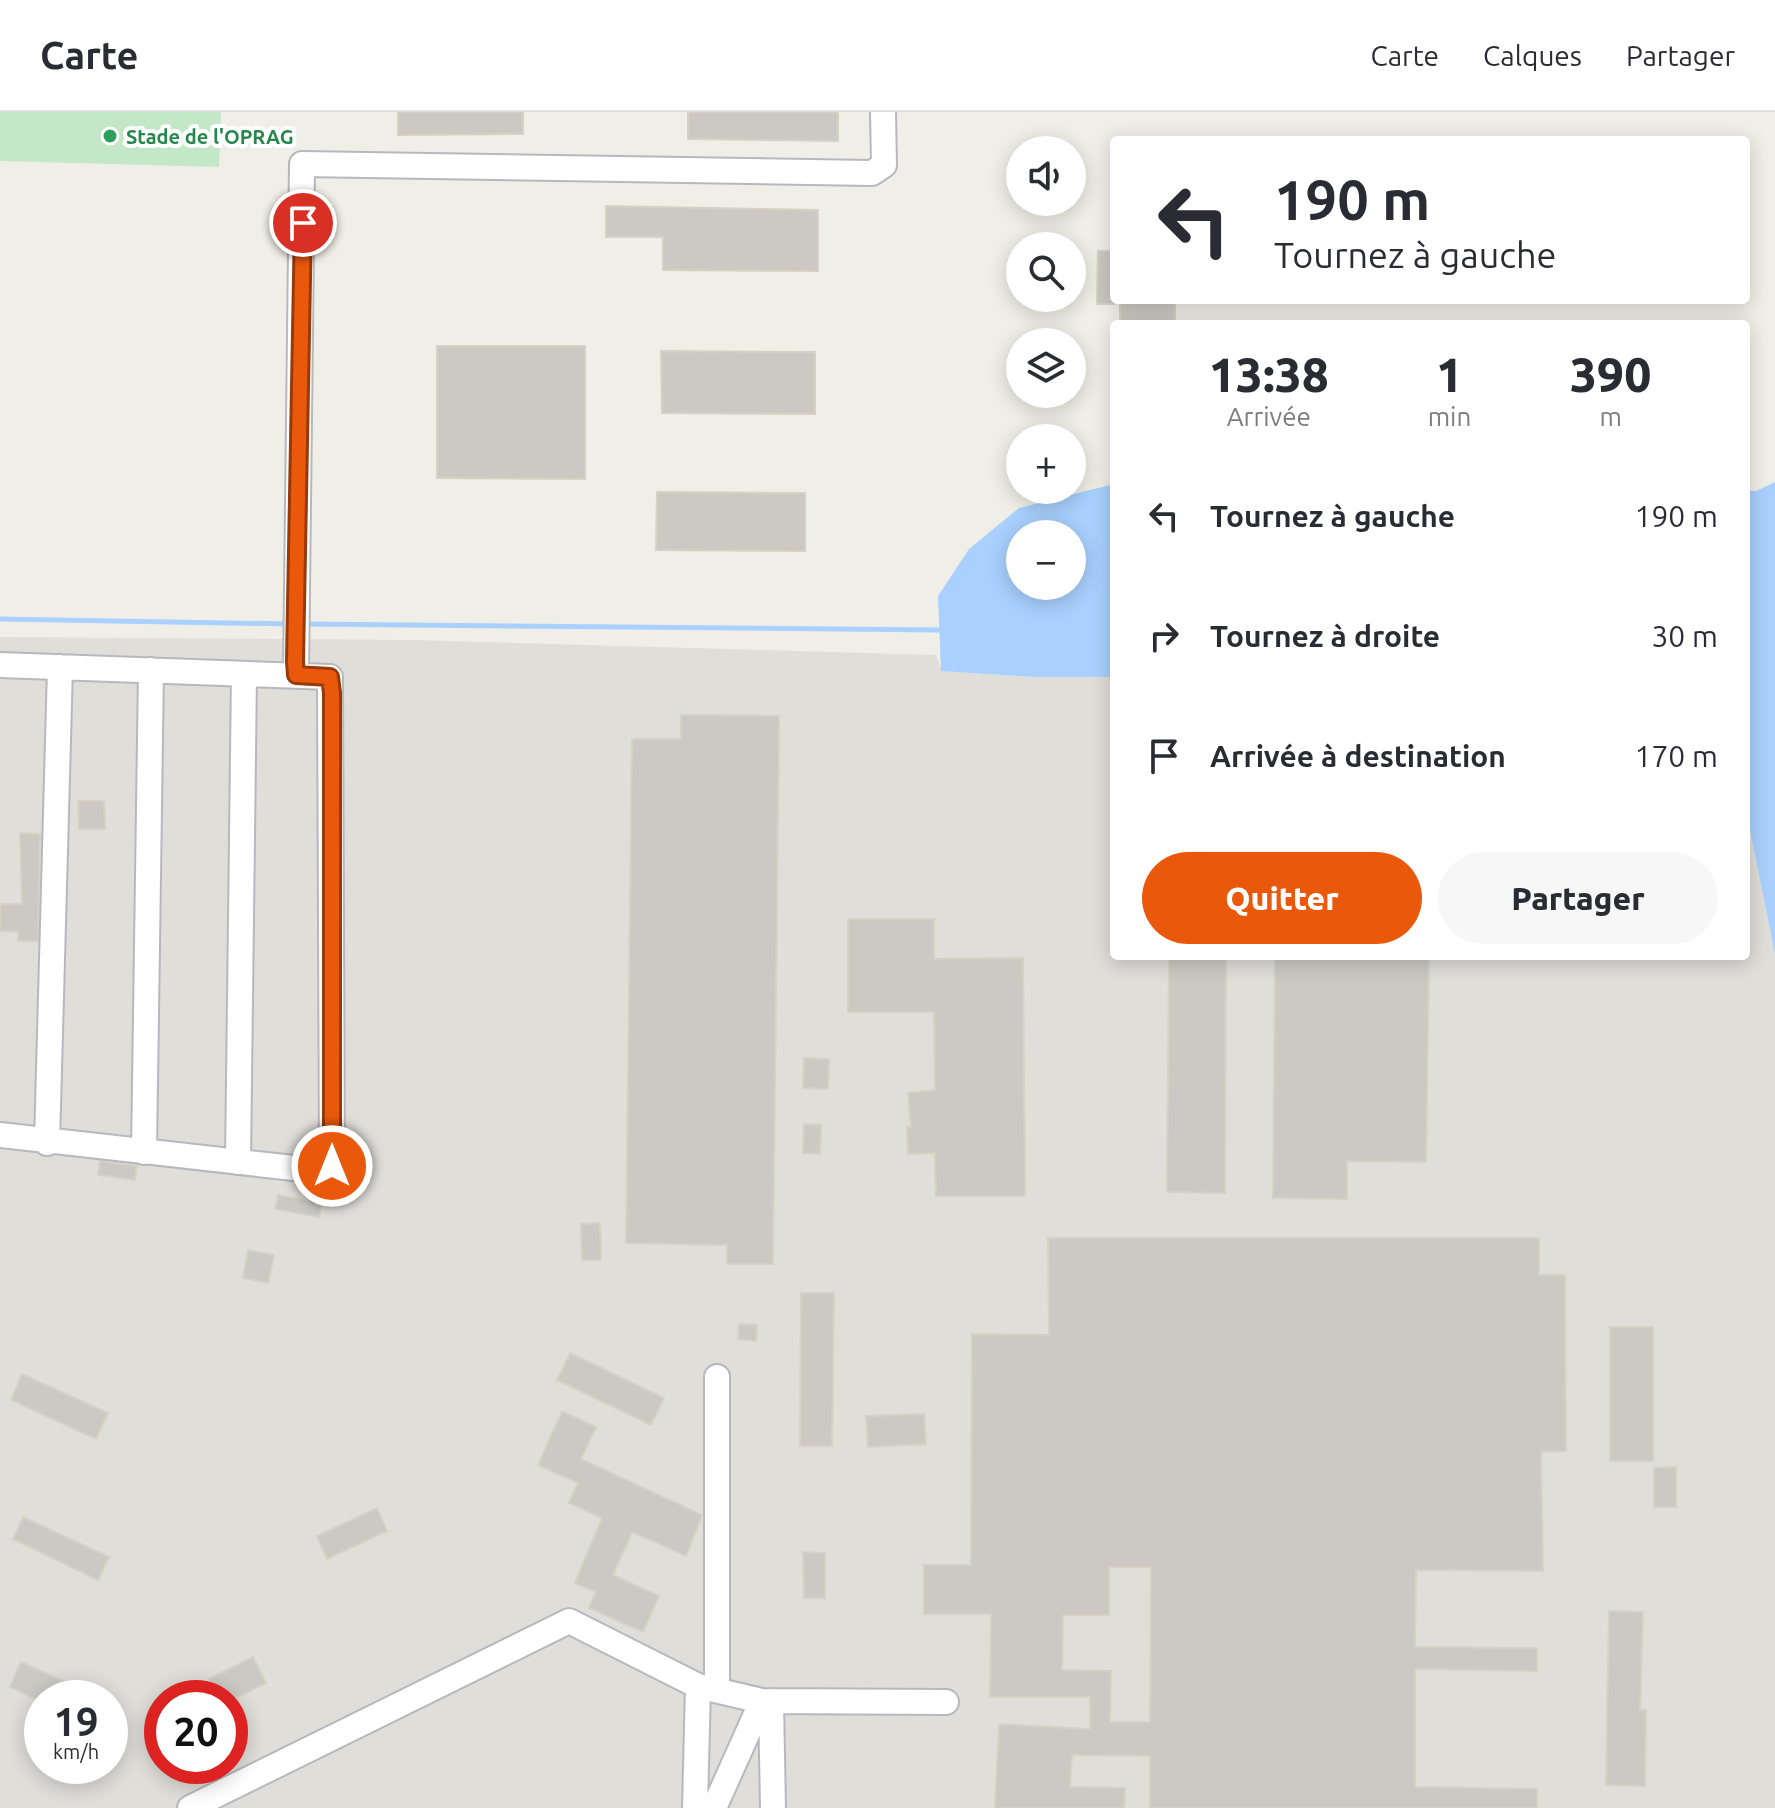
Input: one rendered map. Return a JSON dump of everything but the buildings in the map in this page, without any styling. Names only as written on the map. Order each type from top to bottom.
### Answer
[{"type":"street","points":[[296,668],[302,164],[872,173],[884,165],[883,112]]},
{"type":"street","points":[[0,665],[244,674],[296,668],[330,677],[332,1166],[329,1172],[47,1143],[0,1135]]},
{"type":"street","points":[[47,1143],[60,667]]},
{"type":"street","points":[[144,1152],[151,670]]},
{"type":"street","points":[[238,1162],[244,674]]},
{"type":"street","points":[[695,1808],[707,1688],[717,1377]]},
{"type":"street","points":[[190,1808],[569,1621],[707,1688],[766,1701],[946,1702]]},
{"type":"street","points":[[714,1808],[766,1701]]},
{"type":"street","points":[[766,1701],[773,1808]]},
{"type":"shaded area","points":[[0,637],[416,640],[936,655],[942,671],[1034,677],[1110,677],[1110,960],[1750,960],[1750,830],[1775,955],[1775,1808],[0,1808]]},
{"type":"green space","name":"Stade de l'OPRAG","points":[[0,112],[221,112],[219,167],[0,161]]},
{"type":"water","points":[[1775,482],[1775,955],[1750,830],[1750,491]]},
{"type":"water","points":[[1110,485],[1110,677],[1034,677],[941,671],[938,596],[969,549],[1019,508],[1035,504],[1086,504],[1086,491]]},
{"type":"waterway","points":[[0,619],[291,624]]},
{"type":"waterway","points":[[305,624],[940,630]]},
{"type":"place","name":"Stade de l'OPRAG","points":[[110,136]]},
{"type":"route","points":[[303,223],[295,661],[296,675],[330,677],[332,693],[332,1166]]}]
